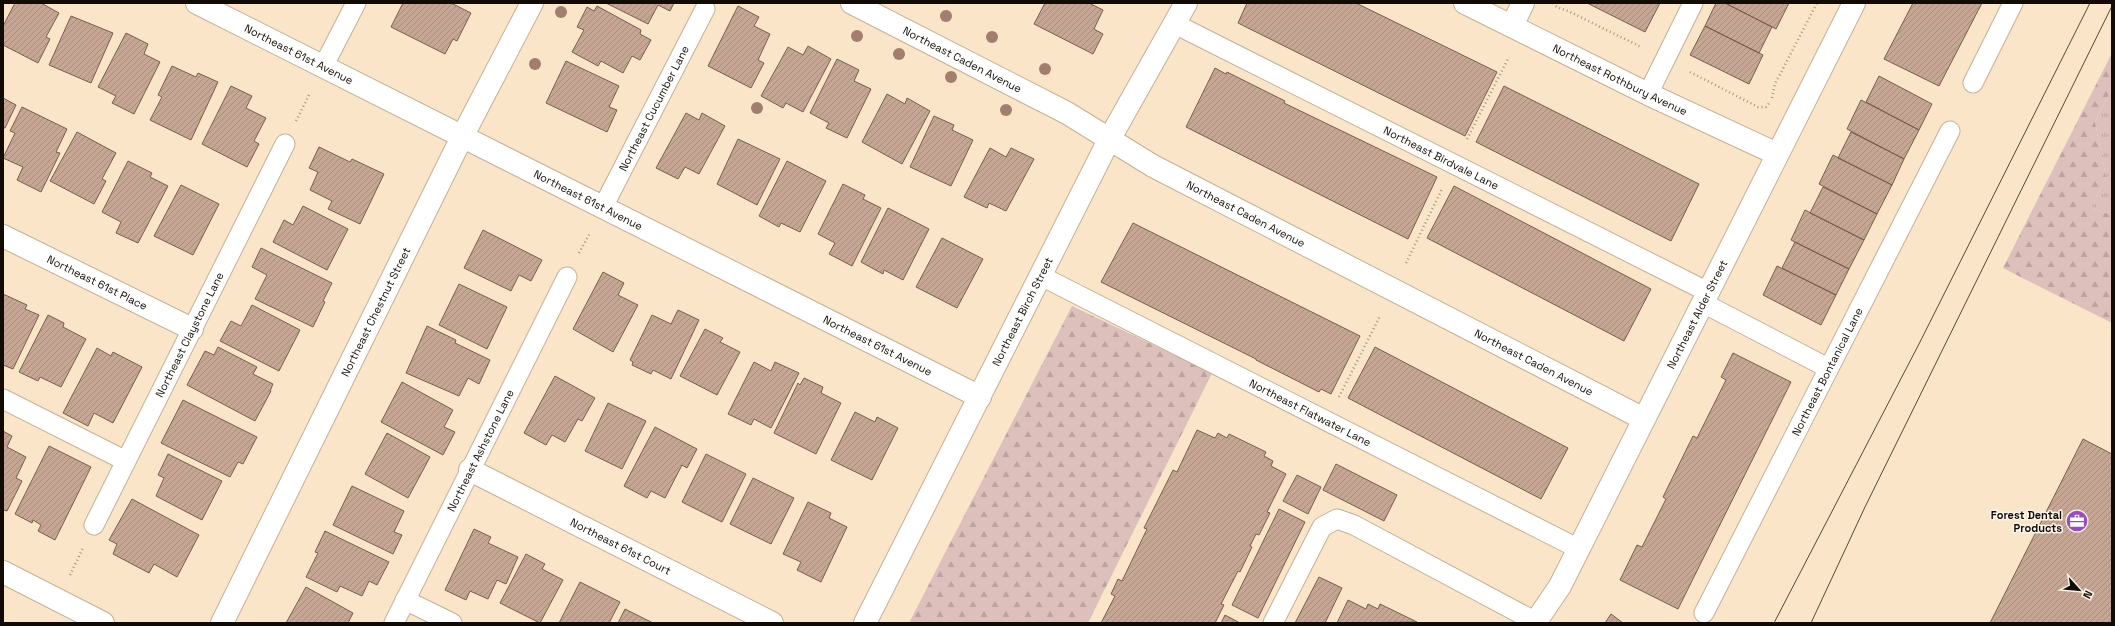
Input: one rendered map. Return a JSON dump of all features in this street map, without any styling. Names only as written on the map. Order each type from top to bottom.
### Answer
[{"type":"street","name":"Northeast 61st Avenue","points":[[197,3],[980,397]]},
{"type":"street","name":"Northeast Chestnut Street","points":[[222,623],[462,137],[532,3]]},
{"type":"street","name":"Northeast Caden Avenue","points":[[852,3],[1067,112],[1153,166],[1644,419]]},
{"type":"street","name":"Northeast Birch Street","points":[[865,623],[1110,138],[1186,3]]},
{"type":"street","name":"Northeast Rothbury Avenue","points":[[1465,3],[1648,94],[1777,154]]},
{"type":"street","points":[[1512,26],[1523,3]]},
{"type":"street","name":"Northeast Alder Street","points":[[1536,623],[1560,586],[1579,549],[1854,3]]},
{"type":"street","name":"Northeast 61st Place","points":[[3,236],[192,329]]},
{"type":"street","name":"Northeast 61st Court","points":[[470,470],[772,623]]},
{"type":"street","points":[[3,572],[103,623]]},
{"type":"lane","points":[[323,67],[356,3]]},
{"type":"lane","points":[[1648,94],[1693,3]]},
{"type":"lane","points":[[1973,83],[2013,3]]},
{"type":"lane","name":"Northeast Cucumber Lane","points":[[603,207],[705,9]]},
{"type":"lane","name":"Northeast Birdvale Lane","points":[[1175,24],[1454,165],[1705,297],[1828,368]]},
{"type":"lane","name":"Northeast Bontanical Lane","points":[[1704,613],[1950,131]]},
{"type":"lane","name":"Northeast Claystone Lane","points":[[94,525],[285,144]]},
{"type":"lane","name":"Northeast Flatwater Lane","points":[[1041,276],[1579,549]]},
{"type":"lane","name":"Northeast Ashstone Lane","points":[[394,623],[566,277]]},
{"type":"lane","points":[[3,399],[126,461]]},
{"type":"lane","points":[[1273,623],[1322,527],[1337,519],[1354,525],[1536,623]]},
{"type":"lane","points":[[405,600],[452,623]]},
{"type":"path","points":[[1553,3],[1557,8],[1568,11],[1758,107],[1766,107],[1772,98],[1775,84],[1817,3]]},
{"type":"path","points":[[1327,421],[1454,165],[1511,54]]},
{"type":"path","points":[[285,144],[323,67]]},
{"type":"path","points":[[566,277],[603,207]]},
{"type":"path","points":[[58,600],[94,525]]},
{"type":"green space","points":[[2112,53],[2112,88],[2095,122],[2106,177],[2091,208],[2112,215],[2112,323],[2003,268]]},
{"type":"green space","points":[[2112,88],[2112,215],[2091,208],[2106,177],[2095,122]]},
{"type":"green space","points":[[1072,306],[1212,373],[1088,623],[909,623]]},
{"type":"building","points":[[15,3],[41,3],[59,13],[46,37],[50,39],[38,63],[3,45],[3,26]]},
{"type":"building","points":[[403,3],[451,3],[471,13],[457,41],[453,39],[445,54],[391,27]]},
{"type":"building","points":[[606,3],[674,3],[670,11],[658,5],[648,24]]},
{"type":"building","points":[[1045,3],[1089,3],[1103,10],[1094,29],[1103,34],[1093,54],[1034,24]]},
{"type":"building","points":[[1247,3],[1356,3],[1497,72],[1465,136],[1238,23]]},
{"type":"building","points":[[1587,3],[1660,3],[1645,32]]},
{"type":"building","points":[[1716,3],[1725,3],[1772,27],[1759,53],[1705,26]]},
{"type":"building","points":[[1725,3],[1789,3],[1776,29]]},
{"type":"building","points":[[1913,3],[1982,3],[1939,86],[1884,59]]},
{"type":"building","points":[[597,6],[641,30],[640,34],[651,40],[640,60],[632,56],[623,73],[601,61],[598,66],[572,52],[584,30],[577,27],[587,7],[594,11]]},
{"type":"building","points":[[738,6],[759,17],[754,26],[770,34],[758,60],[764,63],[751,88],[708,66]]},
{"type":"building","points":[[71,16],[113,33],[91,83],[49,65]]},
{"type":"building","points":[[1705,26],[1763,55],[1749,84],[1690,55]]},
{"type":"building","points":[[126,33],[148,44],[144,54],[160,62],[134,114],[112,103],[116,96],[98,87]]},
{"type":"building","points":[[808,46],[831,59],[803,112],[786,103],[783,108],[761,96],[788,47],[803,55]]},
{"type":"building","points":[[837,59],[859,70],[854,81],[871,89],[847,138],[826,128],[829,123],[810,113]]},
{"type":"building","points":[[566,61],[619,86],[609,107],[617,110],[607,132],[546,103]]},
{"type":"building","points":[[172,66],[196,77],[198,73],[218,82],[191,140],[150,120],[162,97],[158,95]]},
{"type":"building","points":[[1215,68],[1226,74],[1227,72],[1285,101],[1284,103],[1437,177],[1408,239],[1186,127]]},
{"type":"building","points":[[1879,76],[1932,104],[1919,130],[1866,102]]},
{"type":"building","points":[[231,86],[252,96],[246,108],[266,118],[254,141],[259,144],[247,167],[202,144]]},
{"type":"building","points":[[1504,86],[1699,184],[1671,241],[1476,142]]},
{"type":"building","points":[[887,94],[905,104],[907,98],[930,111],[902,164],[862,142]]},
{"type":"building","points":[[3,98],[16,105],[5,128],[3,128]]},
{"type":"building","points":[[1861,100],[1919,130],[1904,159],[1847,129]]},
{"type":"building","points":[[22,107],[67,129],[56,152],[60,153],[41,192],[17,180],[23,167],[3,158],[15,133],[10,131]]},
{"type":"building","points":[[686,113],[699,120],[702,113],[725,126],[699,174],[685,167],[678,179],[656,168]]},
{"type":"building","points":[[934,116],[954,125],[952,130],[973,140],[951,186],[910,167]]},
{"type":"building","points":[[77,132],[116,153],[102,179],[106,181],[94,204],[50,181]]},
{"type":"building","points":[[1851,132],[1904,159],[1892,185],[1838,158]]},
{"type":"building","points":[[738,139],[780,159],[757,205],[717,184]]},
{"type":"building","points":[[319,147],[350,162],[352,159],[384,174],[360,224],[328,209],[332,201],[310,190],[318,172],[309,168]]},
{"type":"building","points":[[990,148],[1006,157],[1011,148],[1034,159],[1006,211],[989,203],[987,208],[964,197]]},
{"type":"building","points":[[1833,155],[1892,185],[1877,214],[1819,184]]},
{"type":"building","points":[[128,161],[152,173],[150,177],[168,186],[138,243],[116,233],[121,222],[102,212]]},
{"type":"building","points":[[787,161],[826,181],[800,232],[781,223],[779,227],[759,216]]},
{"type":"building","points":[[843,184],[865,195],[863,199],[881,208],[852,266],[829,254],[835,243],[818,234]]},
{"type":"building","points":[[181,185],[219,204],[193,255],[154,236]]},
{"type":"building","points":[[1454,186],[1651,289],[1624,341],[1427,238]]},
{"type":"building","points":[[1823,187],[1877,214],[1864,240],[1810,213]]},
{"type":"building","points":[[303,206],[348,229],[327,270],[273,242],[284,220],[293,225]]},
{"type":"building","points":[[888,208],[929,229],[903,280],[884,270],[883,274],[861,262]]},
{"type":"building","points":[[1805,210],[1864,240],[1849,269],[1791,240]]},
{"type":"building","points":[[1133,223],[1360,336],[1331,394],[1321,389],[1319,392],[1101,282]]},
{"type":"building","points":[[483,230],[542,260],[531,281],[519,275],[511,291],[464,268]]},
{"type":"building","points":[[942,238],[983,259],[957,308],[916,287]]},
{"type":"building","points":[[1795,242],[1849,269],[1836,295],[1782,268]]},
{"type":"building","points":[[261,248],[332,283],[313,327],[255,299],[267,275],[252,267]]},
{"type":"building","points":[[1777,266],[1836,295],[1821,325],[1763,295]]},
{"type":"building","points":[[603,272],[624,283],[618,295],[638,305],[613,352],[573,329]]},
{"type":"building","points":[[459,284],[507,307],[487,349],[439,325]]},
{"type":"building","points":[[3,294],[27,305],[25,309],[39,315],[13,369],[3,365]]},
{"type":"building","points":[[252,305],[300,330],[279,371],[220,341],[231,321],[241,326]]},
{"type":"building","points":[[678,310],[699,320],[671,379],[653,370],[651,374],[632,365],[633,362],[630,360],[652,315],[671,324]]},
{"type":"building","points":[[48,315],[64,323],[63,327],[86,339],[61,387],[40,377],[38,381],[19,372]]},
{"type":"building","points":[[427,326],[456,340],[455,343],[490,360],[479,384],[468,378],[459,396],[406,373]]},
{"type":"building","points":[[705,329],[723,338],[720,342],[740,352],[717,395],[680,376]]},
{"type":"building","points":[[218,347],[257,367],[253,374],[273,384],[271,391],[255,421],[187,385],[205,351],[214,355]]},
{"type":"building","points":[[1375,347],[1568,448],[1541,499],[1348,398]]},
{"type":"building","points":[[97,348],[111,356],[113,352],[142,367],[113,423],[94,413],[88,426],[63,413]]},
{"type":"building","points":[[1733,353],[1791,382],[1678,609],[1620,580],[1637,545],[1642,547],[1666,499],[1663,497],[1693,436],[1697,438],[1726,380],[1721,377]]},
{"type":"building","points":[[754,362],[771,371],[775,362],[799,373],[771,428],[754,419],[751,425],[728,414]]},
{"type":"building","points":[[555,376],[595,398],[582,421],[578,419],[565,442],[552,435],[546,445],[524,433]]},
{"type":"building","points":[[804,378],[823,387],[821,393],[841,403],[816,454],[774,433],[798,383],[800,385]]},
{"type":"building","points":[[402,382],[453,410],[444,427],[455,432],[443,455],[381,422]]},
{"type":"building","points":[[183,400],[257,437],[243,464],[238,462],[230,477],[161,443]]},
{"type":"building","points":[[608,403],[646,421],[622,469],[585,451]]},
{"type":"building","points":[[855,412],[875,422],[877,417],[898,428],[872,480],[831,460]]},
{"type":"building","points":[[655,427],[697,449],[687,468],[682,465],[665,498],[651,491],[647,498],[624,486]]},
{"type":"building","points":[[1197,430],[1215,438],[1218,433],[1227,438],[1229,434],[1266,452],[1264,456],[1273,461],[1271,466],[1286,474],[1267,512],[1270,513],[1259,535],[1256,534],[1250,546],[1252,547],[1240,572],[1238,571],[1221,604],[1224,605],[1215,623],[1101,623],[1115,596],[1111,594],[1118,579],[1122,581],[1147,529],[1144,528],[1173,470],[1177,472]]},
{"type":"building","points":[[3,431],[12,436],[7,447],[26,457],[16,478],[22,481],[7,511],[3,510]]},
{"type":"building","points":[[387,433],[430,457],[408,498],[365,474]]},
{"type":"building","name":"Forest Dental Products","points":[[2083,439],[2112,454],[2112,623],[1990,623]]},
{"type":"building","points":[[49,446],[91,467],[55,540],[38,531],[41,525],[33,520],[32,523],[15,514]]},
{"type":"building","points":[[168,454],[222,481],[202,520],[156,496],[164,478],[158,475]]},
{"type":"building","points":[[706,454],[746,474],[722,522],[682,502]]},
{"type":"building","points":[[1336,464],[1397,495],[1384,521],[1323,490]]},
{"type":"building","points":[[1297,475],[1321,487],[1308,514],[1283,501]]},
{"type":"building","points":[[753,478],[794,498],[771,544],[730,524]]},
{"type":"building","points":[[352,486],[404,511],[394,532],[402,535],[393,554],[333,525]]},
{"type":"building","points":[[132,499],[199,535],[177,577],[154,564],[149,573],[113,554],[117,544],[109,540]]},
{"type":"building","points":[[808,502],[831,513],[829,518],[847,527],[821,582],[797,570],[801,562],[783,554]]},
{"type":"building","points":[[1279,509],[1305,522],[1258,618],[1232,605]]},
{"type":"building","points":[[474,529],[491,537],[488,543],[518,557],[506,584],[497,580],[488,599],[470,591],[466,600],[445,590]]},
{"type":"building","points":[[325,531],[389,562],[377,585],[369,581],[362,596],[340,586],[337,592],[306,577],[318,553],[315,552]]},
{"type":"building","points":[[526,554],[545,564],[542,569],[563,580],[540,623],[500,603]]},
{"type":"building","points":[[1319,577],[1342,588],[1325,623],[1295,623]]},
{"type":"building","points":[[580,582],[620,602],[609,623],[559,623]]},
{"type":"building","points":[[306,587],[353,613],[348,623],[286,623]]},
{"type":"building","points":[[1348,600],[1366,609],[1368,604],[1378,609],[1380,604],[1417,622],[1337,623]]},
{"type":"building","points":[[625,609],[653,623],[618,623]]},
{"type":"building","points":[[1611,614],[1623,623],[1605,623]]},
{"type":"building","points":[[1225,615],[1240,623],[1221,623]]},
{"type":"tram line","points":[[1774,623],[1920,342],[2090,3]]},
{"type":"tram line","points":[[1811,623],[1865,507],[2112,6]]},
{"type":"place","name":"Forest Dental Products","points":[[2077,521]]}]
